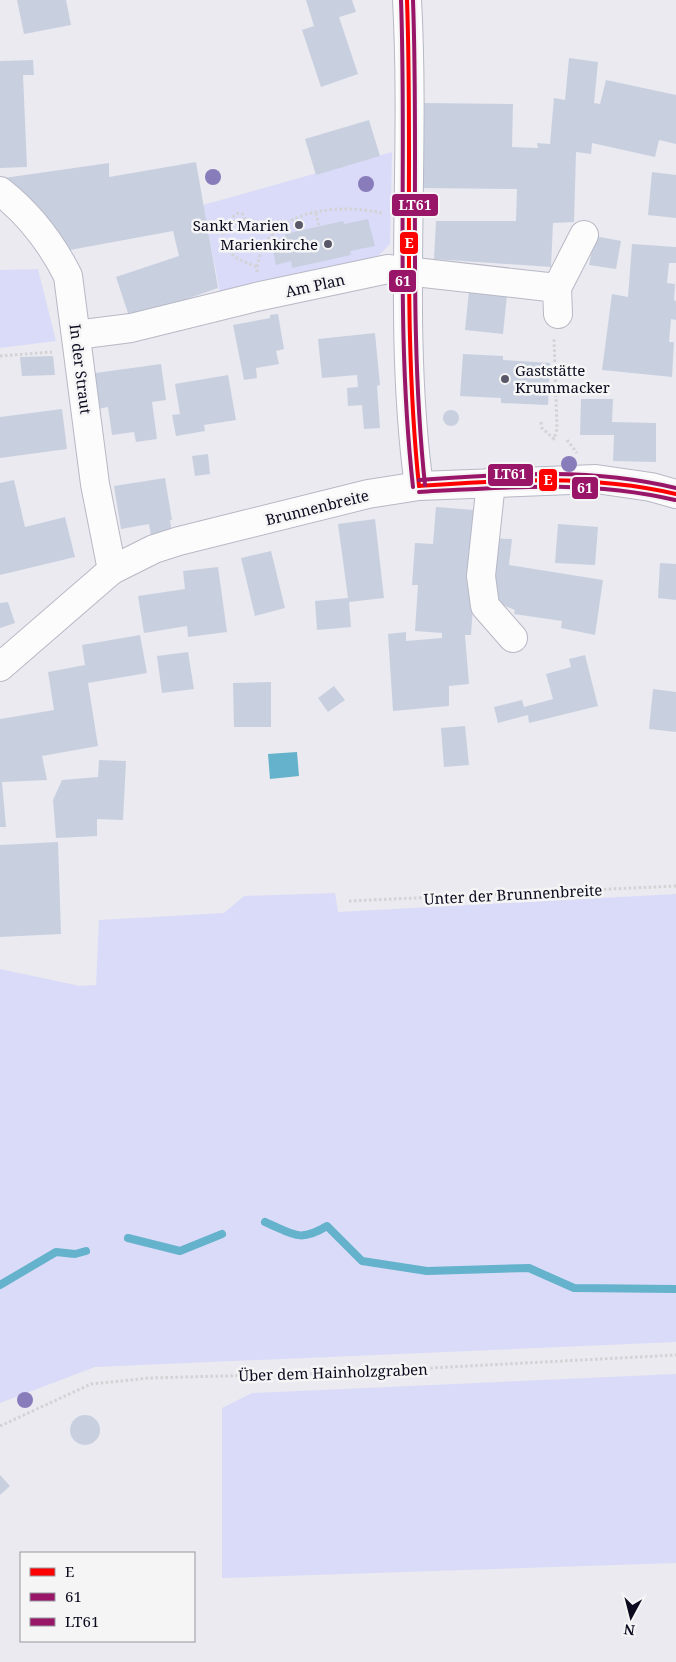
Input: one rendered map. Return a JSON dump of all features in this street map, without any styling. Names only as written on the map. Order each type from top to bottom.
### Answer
[{"type":"street","points":[[407,0],[410,66],[409,391],[418,486]]},
{"type":"street","name":"In der Straut","points":[[0,191],[26,215],[58,255],[68,276],[96,484],[112,570]]},
{"type":"street","points":[[557,301],[584,235]]},
{"type":"street","name":"Am Plan","points":[[77,342],[256,297],[388,269],[408,271],[557,301]]},
{"type":"street","name":"Brunnenbreite","points":[[0,667],[34,641],[112,570],[154,549],[179,541],[368,494],[418,486],[596,479],[651,487],[676,494]]},
{"type":"street","points":[[491,482],[481,576],[486,606],[513,638]]},
{"type":"path","points":[[256,297],[258,267],[264,244],[272,232],[299,216],[336,209],[362,209],[409,222]]},
{"type":"path","points":[[316,213],[319,227]]},
{"type":"path","points":[[258,267],[238,258],[227,250],[223,244],[224,228],[233,222],[234,215],[238,214],[272,232]]},
{"type":"path","points":[[233,222],[238,226],[245,219]]},
{"type":"path","points":[[272,232],[275,246]]},
{"type":"path","points":[[541,422],[542,428],[554,439],[557,429],[554,332],[557,301]]},
{"type":"path","points":[[0,356],[77,342]]},
{"type":"path","name":"Unter der Brunnenbreite","points":[[349,901],[676,886]]},
{"type":"path","name":"Über dem Hainholzgraben","points":[[0,1426],[91,1384],[149,1378],[336,1373],[676,1355]]},
{"type":"shaded area","name":"Sankt Marien","points":[[392,152],[390,244],[372,262],[220,293],[203,205]]},
{"type":"shaded area","points":[[38,269],[56,341],[0,348],[0,270]]},
{"type":"shaded area","points":[[335,893],[338,912],[676,894],[676,1342],[95,1367],[0,1403],[0,969],[80,986],[96,985],[99,920],[224,913],[244,896]]},
{"type":"shaded area","points":[[676,1374],[676,1563],[222,1578],[222,1408],[252,1393]]},
{"type":"water","points":[[297,752],[299,776],[270,779],[268,754]]},
{"type":"building","points":[[17,0],[66,0],[71,25],[24,34]]},
{"type":"building","points":[[306,0],[352,0],[356,12],[339,17],[358,74],[321,87],[302,30],[314,26]]},
{"type":"building","points":[[569,58],[598,62],[594,103],[600,104],[606,80],[676,95],[676,144],[659,140],[655,157],[592,143],[591,154],[576,152],[574,222],[553,223],[551,267],[434,259],[436,221],[516,221],[517,189],[422,188],[424,103],[513,104],[512,147],[538,148],[537,143],[550,144],[554,98],[565,100]]},
{"type":"building","points":[[33,60],[34,75],[23,75],[27,167],[0,168],[0,61]]},
{"type":"building","points":[[369,120],[380,156],[316,175],[305,139]]},
{"type":"building","points":[[196,162],[218,288],[130,319],[116,277],[179,256],[173,231],[70,250],[28,211],[4,178],[109,163],[109,177]]},
{"type":"building","points":[[652,172],[676,175],[676,218],[648,215]]},
{"type":"building","name":"Marienkirche","points":[[368,219],[375,246],[350,251],[351,255],[292,268],[291,261],[276,265],[272,246],[287,243],[285,234],[343,221],[344,224]]},
{"type":"building","points":[[595,236],[621,241],[616,269],[589,265]]},
{"type":"building","points":[[632,244],[676,247],[676,263],[669,263],[667,283],[675,284],[674,300],[676,301],[676,320],[671,319],[669,342],[674,342],[672,377],[602,370],[612,294],[628,297]]},
{"type":"building","points":[[469,291],[507,295],[503,334],[465,330]]},
{"type":"building","points":[[278,314],[284,349],[276,351],[279,364],[256,368],[257,378],[244,380],[233,325],[270,318],[270,315]]},
{"type":"building","points":[[375,333],[380,385],[377,386],[380,428],[364,429],[362,405],[348,406],[347,388],[358,387],[357,375],[322,378],[318,339]]},
{"type":"building","name":"Gaststätte Krummacker","points":[[463,354],[503,356],[503,360],[550,363],[548,405],[501,403],[501,398],[460,396]]},
{"type":"building","points":[[53,356],[55,375],[22,376],[20,357]]},
{"type":"building","points":[[161,364],[166,400],[152,402],[157,439],[136,442],[134,432],[112,435],[108,407],[93,410],[88,374]]},
{"type":"building","points":[[228,375],[236,420],[204,425],[205,431],[176,436],[172,415],[180,414],[175,384]]},
{"type":"building","points":[[581,399],[613,399],[612,422],[656,423],[656,462],[613,461],[614,435],[580,435]]},
{"type":"building","points":[[62,409],[67,449],[0,458],[0,417]]},
{"type":"building","points":[[451,410],[459,418],[451,426],[443,418]]},
{"type":"building","points":[[208,454],[210,474],[195,476],[192,456]]},
{"type":"building","points":[[165,478],[172,520],[170,520],[172,533],[151,536],[149,524],[121,529],[114,486]]},
{"type":"building","points":[[14,480],[25,527],[65,517],[75,557],[0,575],[0,483]]},
{"type":"building","points":[[436,507],[474,510],[472,547],[477,548],[471,635],[465,635],[469,684],[449,686],[449,706],[393,711],[388,634],[406,632],[406,641],[442,638],[442,633],[415,631],[418,585],[412,585],[415,543],[433,544]]},
{"type":"building","points":[[375,519],[384,598],[349,602],[351,627],[317,630],[315,601],[348,598],[338,524]]},
{"type":"building","points":[[558,524],[598,527],[595,565],[555,563]]},
{"type":"building","points":[[487,538],[512,539],[509,565],[603,580],[595,635],[561,628],[562,621],[514,614],[515,610],[503,605],[499,606]]},
{"type":"building","points":[[271,551],[285,608],[255,616],[241,558]]},
{"type":"building","points":[[660,563],[676,564],[676,600],[658,598]]},
{"type":"building","points":[[218,567],[227,632],[188,637],[187,626],[144,633],[138,596],[185,589],[183,571]]},
{"type":"building","points":[[8,602],[15,623],[0,628],[0,603]]},
{"type":"building","points":[[140,635],[147,673],[88,683],[98,746],[42,756],[47,780],[2,782],[6,827],[0,827],[0,719],[54,710],[48,672],[85,665],[82,645]]},
{"type":"building","points":[[188,652],[194,689],[162,693],[157,656]]},
{"type":"building","points":[[585,655],[598,706],[529,723],[528,715],[498,723],[494,707],[522,700],[524,707],[553,699],[546,674],[571,667],[569,659]]},
{"type":"building","points":[[271,682],[271,727],[234,727],[233,683]]},
{"type":"building","points":[[334,686],[345,700],[328,712],[318,698]]},
{"type":"building","points":[[653,689],[676,692],[676,732],[649,729]]},
{"type":"building","points":[[465,726],[469,765],[444,767],[441,728]]},
{"type":"building","points":[[99,760],[126,761],[123,820],[97,819],[97,836],[56,838],[53,800],[62,780],[98,777]]},
{"type":"building","points":[[58,842],[61,934],[0,937],[0,845]]},
{"type":"building","points":[[85,1415],[96,1419],[100,1430],[96,1441],[85,1445],[74,1441],[70,1430],[74,1419]]},
{"type":"building","points":[[0,1475],[10,1486],[0,1495]]},
{"type":"waterway","points":[[265,1222],[296,1235],[309,1234],[327,1226],[362,1261],[427,1271],[529,1268],[574,1288],[676,1289]]},
{"type":"waterway","points":[[128,1238],[180,1251],[222,1234]]},
{"type":"waterway","points":[[0,1285],[56,1252],[75,1254],[86,1251]]},
{"type":"transit line","name":"61","points":[[401,0],[404,365],[413,487]]},
{"type":"transit line","name":"E","points":[[407,0],[409,61],[409,304],[414,425],[419,486]]},
{"type":"transit line","name":"LT61","points":[[413,0],[415,61],[415,304],[420,425],[425,485]]},
{"type":"transit line","name":"LT61","points":[[419,480],[548,474],[612,477],[676,488]]},
{"type":"transit line","name":"E","points":[[419,486],[548,480],[612,483],[676,494]]},
{"type":"transit line","name":"61","points":[[419,492],[516,487],[580,487],[643,494],[675,500]]},
{"type":"place","name":"Sankt Marien","points":[[299,225]]},
{"type":"place","name":"Marienkirche","points":[[328,244]]},
{"type":"place","name":"Gaststätte Krummacker","points":[[505,379]]}]
